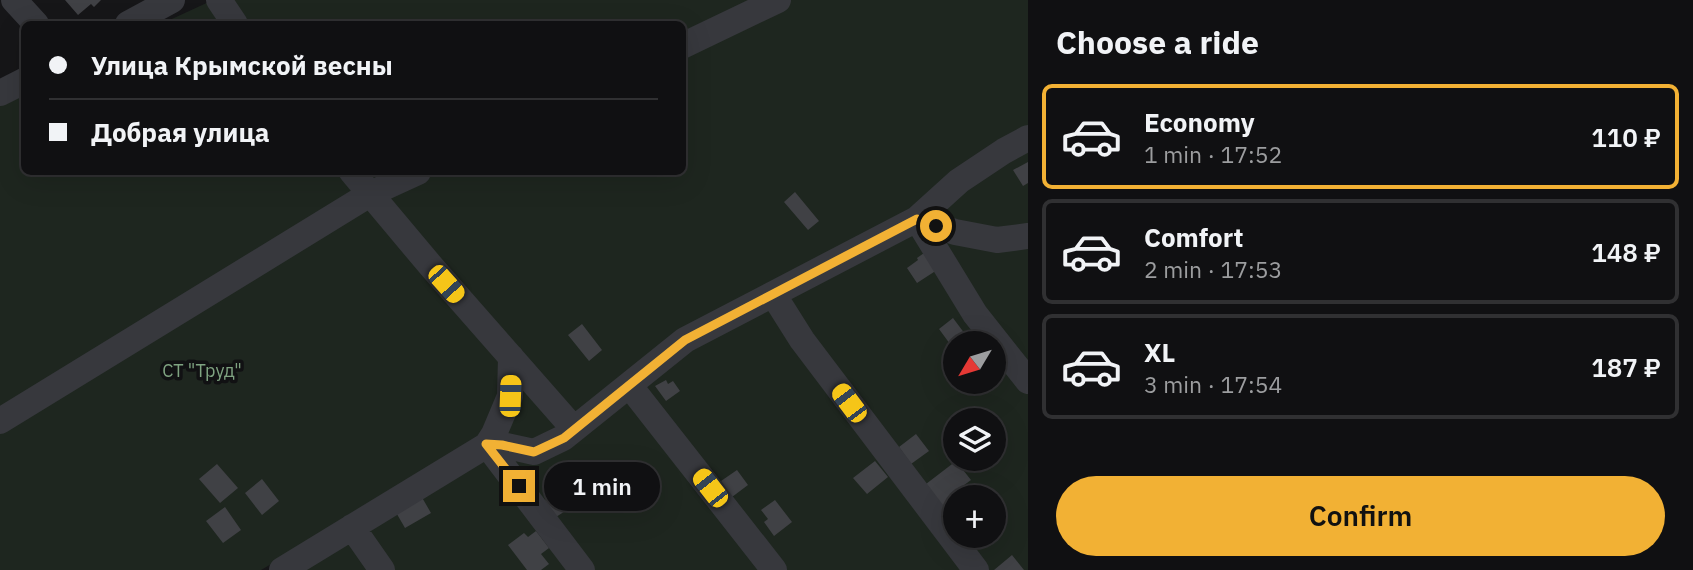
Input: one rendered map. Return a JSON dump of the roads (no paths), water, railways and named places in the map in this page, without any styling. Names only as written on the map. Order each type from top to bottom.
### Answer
[{"type":"street","points":[[14,0],[33,21]]},
{"type":"street","points":[[134,21],[172,0]]},
{"type":"street","points":[[219,0],[233,21]]},
{"type":"street","points":[[686,44],[778,0]]},
{"type":"street","points":[[0,93],[21,82]]},
{"type":"street","points":[[486,444],[534,452],[564,438],[685,340],[917,219],[959,181],[1028,138]]},
{"type":"street","points":[[354,175],[574,429]]},
{"type":"street","points":[[0,421],[370,194],[411,175]]},
{"type":"street","points":[[917,219],[955,232],[997,240],[1028,236]]},
{"type":"street","points":[[917,219],[975,314],[1028,382]]},
{"type":"street","points":[[774,294],[802,340],[976,570]]},
{"type":"street","points":[[282,570],[486,444],[494,434],[510,396],[511,357]]},
{"type":"street","points":[[629,385],[774,570]]},
{"type":"street","points":[[486,444],[583,570]]},
{"type":"street","points":[[352,527],[382,570]]},
{"type":"park label","name":"СТ \"Труд\"","points":[[202,370]]}]
